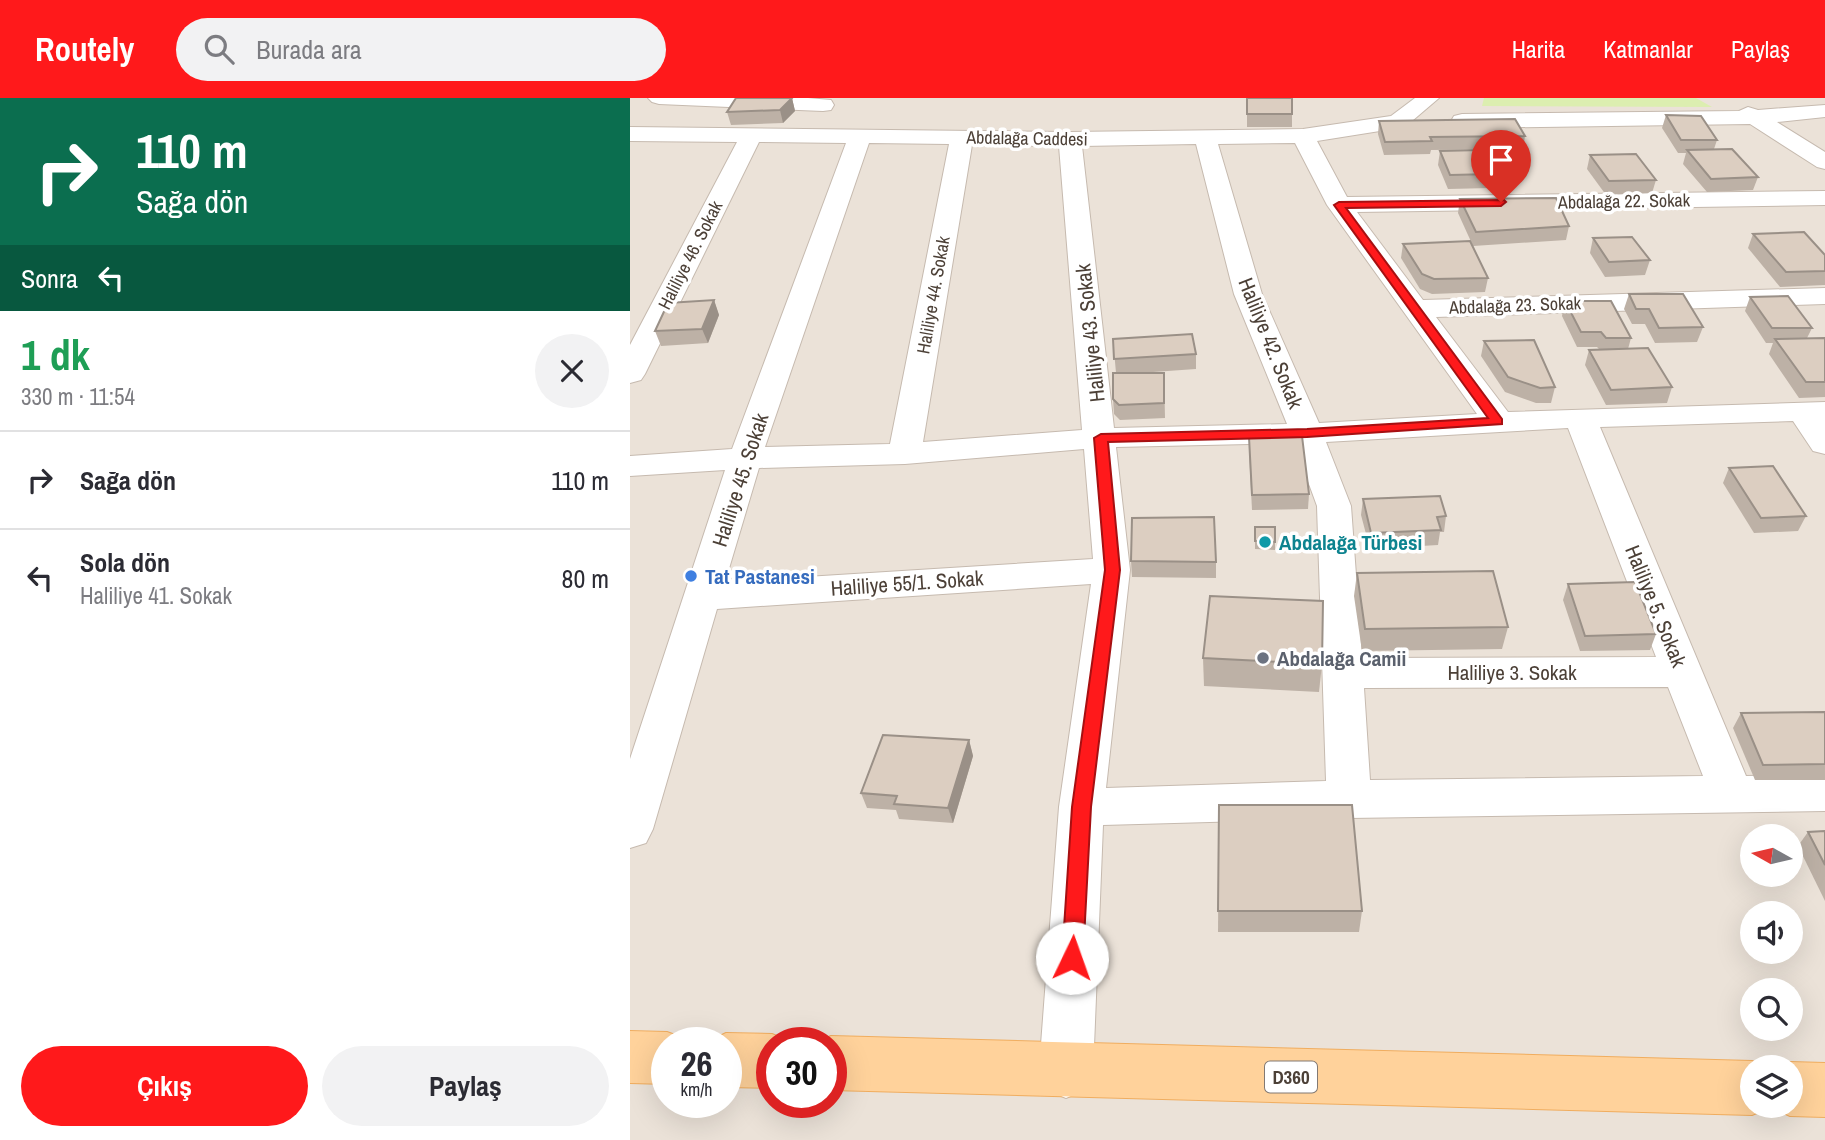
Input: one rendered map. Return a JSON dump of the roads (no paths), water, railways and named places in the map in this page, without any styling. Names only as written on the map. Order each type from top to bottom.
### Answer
[{"type":"main road","points":[[630,1057],[651,1058]]},
{"type":"main road","name":"D360","points":[[847,1064],[1740,1088]]},
{"type":"main road","points":[[1803,1089],[1825,1090]]},
{"type":"street","points":[[659,98],[826,101],[809,136]]},
{"type":"street","points":[[1723,98],[1825,162]]},
{"type":"street","name":"Abdalağa Caddesi","points":[[639,134],[1070,139],[1303,136],[1397,122],[1423,102]]},
{"type":"street","points":[[1397,122],[1754,117],[1825,111]]},
{"type":"street","points":[[630,160],[639,134]]},
{"type":"street","name":"Haliliye 45. Sokak","points":[[630,829],[745,458],[860,135]]},
{"type":"street","name":"Haliliye 46. Sokak","points":[[630,374],[751,136]]},
{"type":"street","points":[[1303,136],[1339,205],[1498,421]]},
{"type":"street","name":"Haliliye 44. Sokak","points":[[905,454],[962,137]]},
{"type":"street","name":"Haliliye 42. Sokak","points":[[1205,137],[1248,294],[1307,433],[1334,506],[1349,799]]},
{"type":"street","name":"Haliliye 43. Sokak","points":[[1066,1071],[1081,807],[1112,570],[1070,139]]},
{"type":"street","name":"Abdalağa 22. Sokak","points":[[1339,205],[1825,198]]},
{"type":"street","name":"Abdalağa 23. Sokak","points":[[1416,309],[1825,296]]},
{"type":"street","points":[[630,466],[745,458],[905,454],[1101,438],[1307,433],[1580,418],[1814,412],[1825,444]]},
{"type":"street","name":"Haliliye 5. Sokak","points":[[1580,418],[1732,794]]},
{"type":"street","name":"Haliliye 55/1. Sokak","points":[[702,597],[1112,570]]},
{"type":"street","name":"Haliliye 3. Sokak","points":[[1342,673],[1682,672]]},
{"type":"street","points":[[1081,807],[1349,799],[1825,793]]},
{"type":"place","name":"Abdalağa Türbesi","points":[[1265,542]]},
{"type":"place","name":"Tat Pastanesi","points":[[691,576]]},
{"type":"place","name":"Abdalağa Camii","points":[[1263,658]]}]
